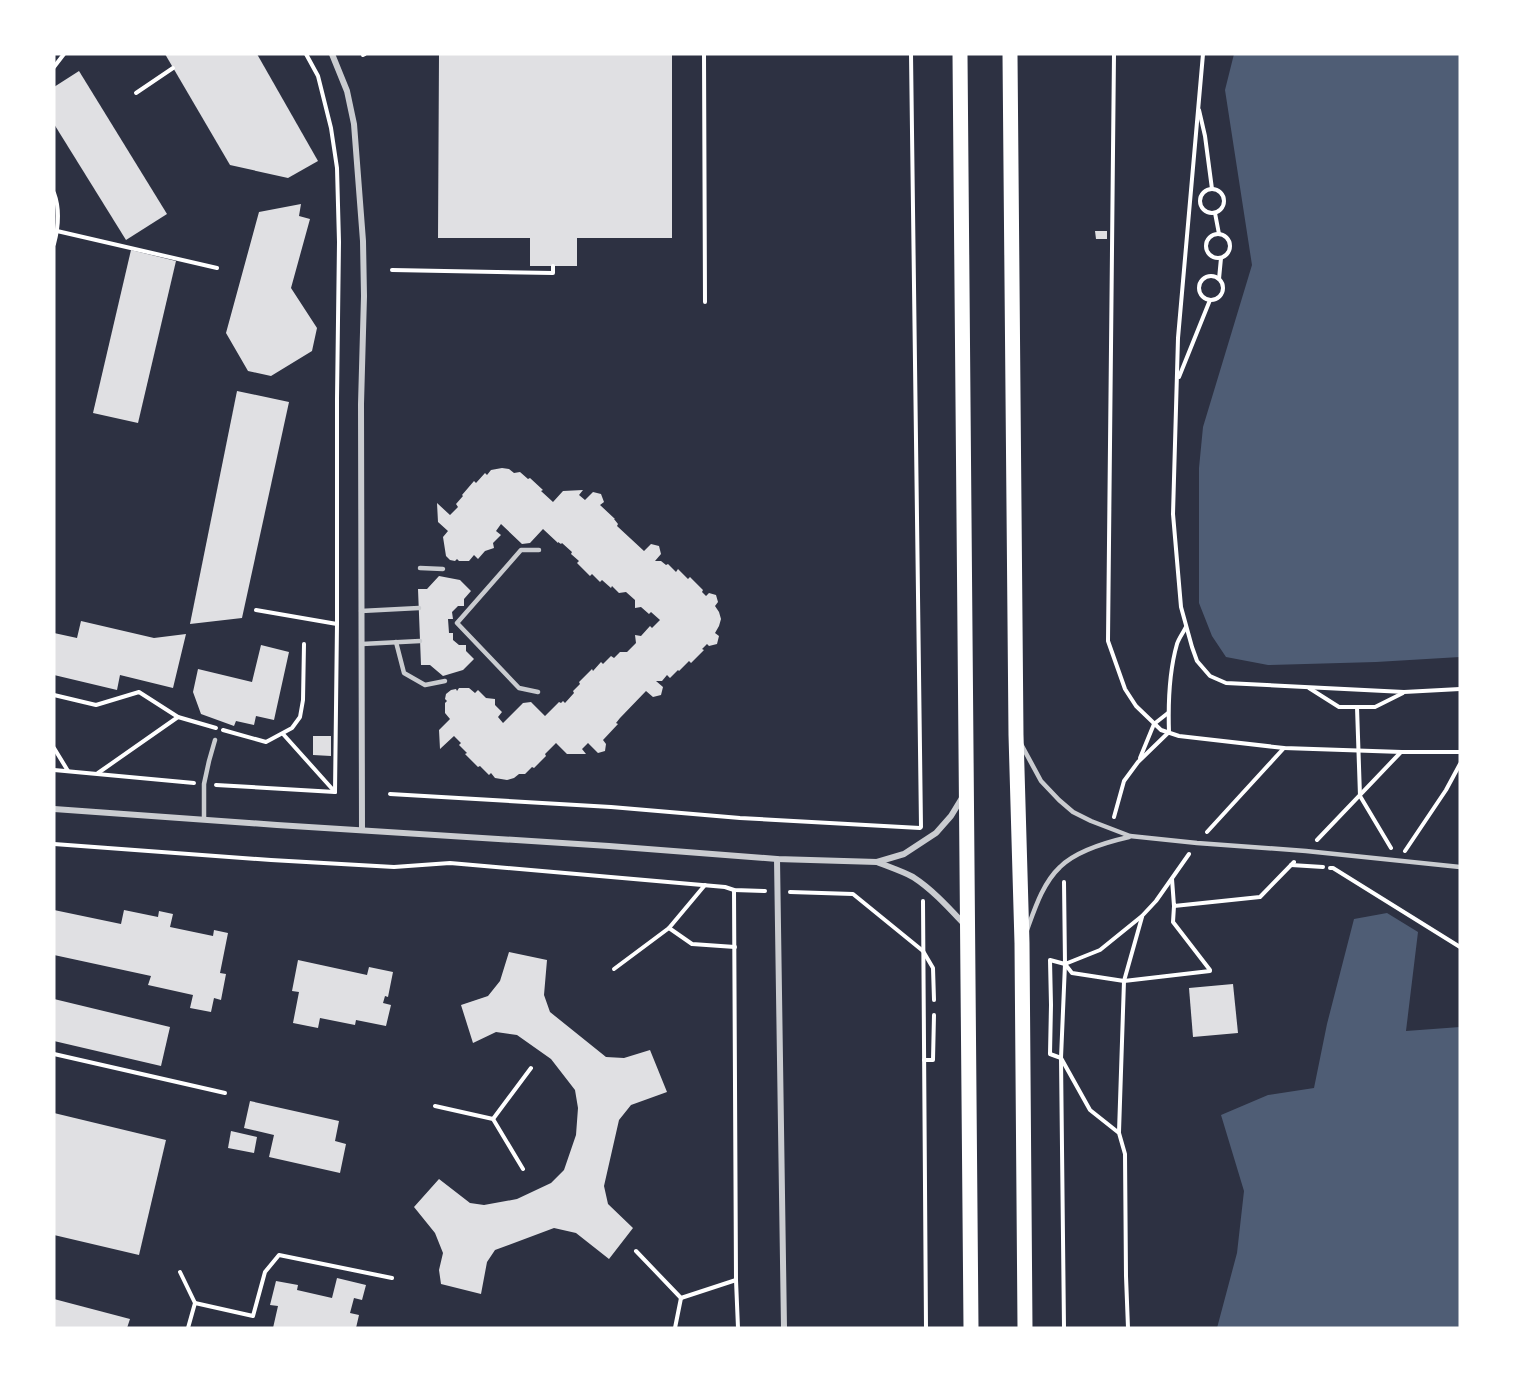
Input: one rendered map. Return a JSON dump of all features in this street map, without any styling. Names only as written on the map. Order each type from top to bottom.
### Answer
[{"type":"highway","points":[[960,54],[971,1328]]},
{"type":"highway","points":[[1010,54],[1016,735],[1022,944],[1025,1328]]},
{"type":"street","points":[[332,54],[347,91],[354,124],[363,241],[362,830]]},
{"type":"street","points":[[54,808],[777,859],[877,862],[904,854],[922,844],[936,833],[951,816],[966,793]]},
{"type":"street","points":[[777,859],[784,1328]]},
{"type":"street","points":[[877,862],[911,876],[937,896],[967,927]]},
{"type":"lane","points":[[538,692],[519,688],[458,623],[521,550],[539,550]]},
{"type":"lane","points":[[420,568],[443,569]]},
{"type":"lane","points":[[361,611],[419,608]]},
{"type":"lane","points":[[362,644],[420,641]]},
{"type":"lane","points":[[396,642],[404,673],[425,685],[445,681]]},
{"type":"lane","points":[[1016,735],[1041,781],[1059,800],[1073,812],[1130,836],[1460,867]]},
{"type":"lane","points":[[204,819],[204,784],[216,740]]},
{"type":"lane","points":[[1022,944],[1034,909],[1048,881],[1061,866],[1100,844],[1130,836]]},
{"type":"path","points":[[54,67],[64,54]]},
{"type":"path","points":[[283,734],[335,792],[338,168],[318,76],[306,54]]},
{"type":"path","points":[[704,54],[705,302]]},
{"type":"path","points":[[390,794],[921,828],[910,54]]},
{"type":"path","points":[[1114,54],[1108,641],[1125,689],[1136,706],[1154,724],[1161,730],[1179,736],[1284,748],[1460,752]]},
{"type":"path","points":[[1203,54],[1178,339],[1173,514],[1181,607],[1197,662],[1210,676],[1226,683],[1404,692],[1460,689]]},
{"type":"path","points":[[136,93],[173,68]]},
{"type":"path","points":[[1198,107],[1212,189]]},
{"type":"path","points":[[1212,189],[1220,193],[1224,200],[1222,208],[1215,213],[1207,213],[1200,204],[1201,196],[1212,189]]},
{"type":"path","points":[[54,194],[57,231],[54,244]]},
{"type":"path","points":[[1215,213],[1219,234]]},
{"type":"path","points":[[57,231],[218,268]]},
{"type":"path","points":[[1219,234],[1226,238],[1230,245],[1228,253],[1221,258],[1210,256],[1206,249],[1211,236],[1219,234]]},
{"type":"path","points":[[1219,279],[1221,258]]},
{"type":"path","points":[[392,270],[553,273],[553,266]]},
{"type":"path","points":[[1208,276],[1219,279],[1223,291],[1218,298],[1210,300],[1199,291],[1202,280],[1208,276]]},
{"type":"path","points":[[1177,381],[1210,300]]},
{"type":"path","points":[[256,610],[337,624]]},
{"type":"path","points":[[1110,829],[1124,781],[1138,762],[1169,732],[1171,680],[1177,643],[1186,627]]},
{"type":"path","points":[[54,695],[96,705],[139,692],[178,717],[266,742],[292,728],[300,717],[303,700],[304,644]]},
{"type":"path","points":[[1307,687],[1339,707],[1375,707],[1404,692]]},
{"type":"path","points":[[1357,707],[1360,796],[1398,860],[1446,790],[1460,764]]},
{"type":"path","points":[[1138,762],[1154,724],[1168,712]]},
{"type":"path","points":[[97,773],[178,717]]},
{"type":"path","points":[[54,748],[68,771]]},
{"type":"path","points":[[1119,1133],[1090,1110],[1061,1058],[1050,1054],[1050,960],[1065,964],[1100,950],[1142,916],[1167,886],[1197,843],[1284,748]]},
{"type":"path","points":[[54,844],[394,867],[450,863],[705,885],[735,890],[854,894],[923,951],[933,968],[934,1000]]},
{"type":"path","points":[[1291,865],[1333,868],[1460,947]]},
{"type":"path","points":[[1064,881],[1065,964],[1061,1058],[1064,1328]]},
{"type":"path","points":[[614,969],[669,928],[705,885]]},
{"type":"path","points":[[735,890],[738,1328]]},
{"type":"path","points":[[1065,964],[1072,973],[1124,981],[1210,971],[1173,922],[1174,906]]},
{"type":"path","points":[[1128,1328],[1125,1154],[1119,1133],[1124,981],[1142,916]]},
{"type":"path","points":[[669,928],[692,944],[735,947]]},
{"type":"path","points":[[923,951],[926,1328]]},
{"type":"path","points":[[924,1060],[933,1060],[934,1015]]},
{"type":"path","points":[[54,1054],[225,1093]]},
{"type":"path","points":[[493,1119],[531,1068]]},
{"type":"path","points":[[435,1106],[493,1119],[523,1169]]},
{"type":"path","points":[[636,1251],[681,1298]]},
{"type":"path","points":[[195,1303],[253,1316],[265,1272],[279,1255],[392,1278]]},
{"type":"path","points":[[180,1272],[195,1303],[188,1328]]},
{"type":"path","points":[[681,1298],[736,1280]]},
{"type":"path","points":[[675,1328],[681,1298]]},
{"type":"water","points":[[1234,54],[1460,54],[1460,657],[1268,665],[1226,657],[1212,636],[1199,603],[1199,468],[1203,427],[1252,265],[1225,90]]},
{"type":"water","points":[[1387,913],[1418,932],[1406,1031],[1460,1027],[1460,1328],[1217,1328],[1237,1253],[1244,1191],[1221,1115],[1268,1095],[1314,1088],[1327,1024],[1354,919]]},
{"type":"building","points":[[165,54],[257,54],[318,161],[288,178],[230,165]]},
{"type":"building","points":[[439,54],[672,54],[672,238],[577,238],[577,266],[530,266],[530,238],[438,238]]},
{"type":"building","points":[[79,71],[167,214],[126,240],[54,124],[54,87]]},
{"type":"building","points":[[301,204],[299,216],[310,219],[291,288],[317,328],[312,351],[271,376],[248,371],[226,333],[259,212]]},
{"type":"building","points":[[1095,231],[1107,231],[1107,239],[1096,239]]},
{"type":"building","points":[[131,250],[176,261],[138,423],[93,413]]},
{"type":"building","points":[[237,391],[289,402],[242,618],[190,624]]},
{"type":"building","points":[[502,468],[514,473],[520,472],[528,479],[530,478],[553,502],[563,491],[583,490],[579,495],[585,500],[593,492],[601,494],[604,502],[600,505],[615,519],[617,526],[644,551],[651,544],[659,546],[661,554],[655,561],[668,564],[676,572],[678,569],[688,579],[690,577],[706,596],[709,593],[716,595],[718,602],[715,606],[721,619],[715,633],[719,636],[717,644],[709,646],[707,644],[691,663],[689,661],[670,678],[667,675],[662,681],[656,681],[663,687],[661,695],[653,697],[646,691],[603,740],[606,744],[605,751],[598,753],[588,743],[582,749],[586,754],[567,754],[556,743],[534,768],[532,767],[525,774],[519,774],[507,780],[495,778],[491,773],[489,775],[480,766],[478,767],[465,754],[467,753],[459,745],[461,743],[454,736],[440,749],[439,730],[450,719],[445,713],[446,694],[451,690],[456,689],[457,691],[459,688],[469,688],[475,693],[478,690],[486,698],[495,699],[495,705],[502,712],[498,717],[503,723],[523,703],[531,702],[545,716],[559,702],[565,703],[580,684],[579,682],[592,669],[593,671],[611,656],[614,658],[620,652],[627,652],[636,643],[635,635],[641,636],[650,626],[652,628],[660,620],[641,607],[635,608],[635,600],[626,592],[619,593],[602,580],[600,582],[592,574],[590,576],[577,563],[579,561],[571,554],[572,552],[543,529],[530,543],[522,544],[501,524],[496,531],[501,535],[493,543],[494,548],[485,551],[478,559],[474,555],[469,561],[450,560],[446,556],[443,537],[448,531],[438,522],[437,503],[450,515],[458,507],[456,504],[474,481],[476,483],[491,470]]},
{"type":"building","points":[[439,576],[460,580],[471,591],[464,599],[464,606],[458,606],[452,612],[453,619],[448,619],[449,633],[453,633],[453,640],[459,645],[466,645],[466,651],[474,659],[463,670],[443,676],[430,665],[421,665],[418,589],[427,589]]},
{"type":"building","points":[[81,621],[154,638],[186,634],[173,688],[120,675],[117,690],[54,675],[54,633],[77,638]]},
{"type":"building","points":[[261,645],[289,652],[274,720],[256,716],[254,725],[236,721],[234,726],[201,714],[193,692],[198,669],[252,682]]},
{"type":"building","points":[[313,736],[331,736],[331,756],[313,755]]},
{"type":"building","points":[[54,910],[121,924],[124,910],[158,917],[159,911],[173,914],[170,927],[213,936],[214,930],[228,933],[220,973],[226,974],[221,1000],[214,998],[211,1012],[190,1008],[193,995],[148,985],[151,976],[54,955]]},
{"type":"building","points":[[509,952],[547,960],[544,995],[550,1012],[606,1057],[624,1058],[650,1050],[667,1092],[631,1105],[619,1120],[604,1186],[608,1204],[633,1228],[609,1259],[576,1233],[554,1228],[495,1250],[487,1262],[481,1294],[441,1284],[439,1270],[443,1253],[435,1233],[414,1207],[439,1179],[470,1203],[484,1205],[517,1199],[551,1183],[564,1170],[576,1135],[578,1108],[575,1090],[551,1059],[517,1035],[496,1032],[473,1043],[461,1005],[488,996],[500,981]]},
{"type":"building","points":[[298,960],[367,975],[369,967],[393,972],[388,997],[385,996],[383,1003],[391,1005],[386,1026],[356,1020],[355,1025],[320,1018],[318,1028],[293,1023],[299,992],[292,991]]},
{"type":"building","points":[[1233,984],[1238,1033],[1193,1037],[1189,988]]},
{"type":"building","points":[[54,999],[170,1027],[161,1066],[54,1041]]},
{"type":"building","points":[[250,1101],[339,1121],[335,1141],[346,1144],[340,1173],[269,1157],[274,1135],[244,1128]]},
{"type":"building","points":[[54,1113],[166,1140],[139,1255],[54,1235]]},
{"type":"building","points":[[231,1131],[257,1137],[254,1153],[228,1148]]},
{"type":"building","points":[[337,1278],[366,1285],[362,1300],[354,1298],[350,1313],[359,1315],[356,1328],[273,1328],[278,1306],[270,1305],[276,1281],[298,1285],[297,1290],[332,1298]]},
{"type":"building","points":[[54,1299],[130,1319],[127,1328],[54,1328]]}]
